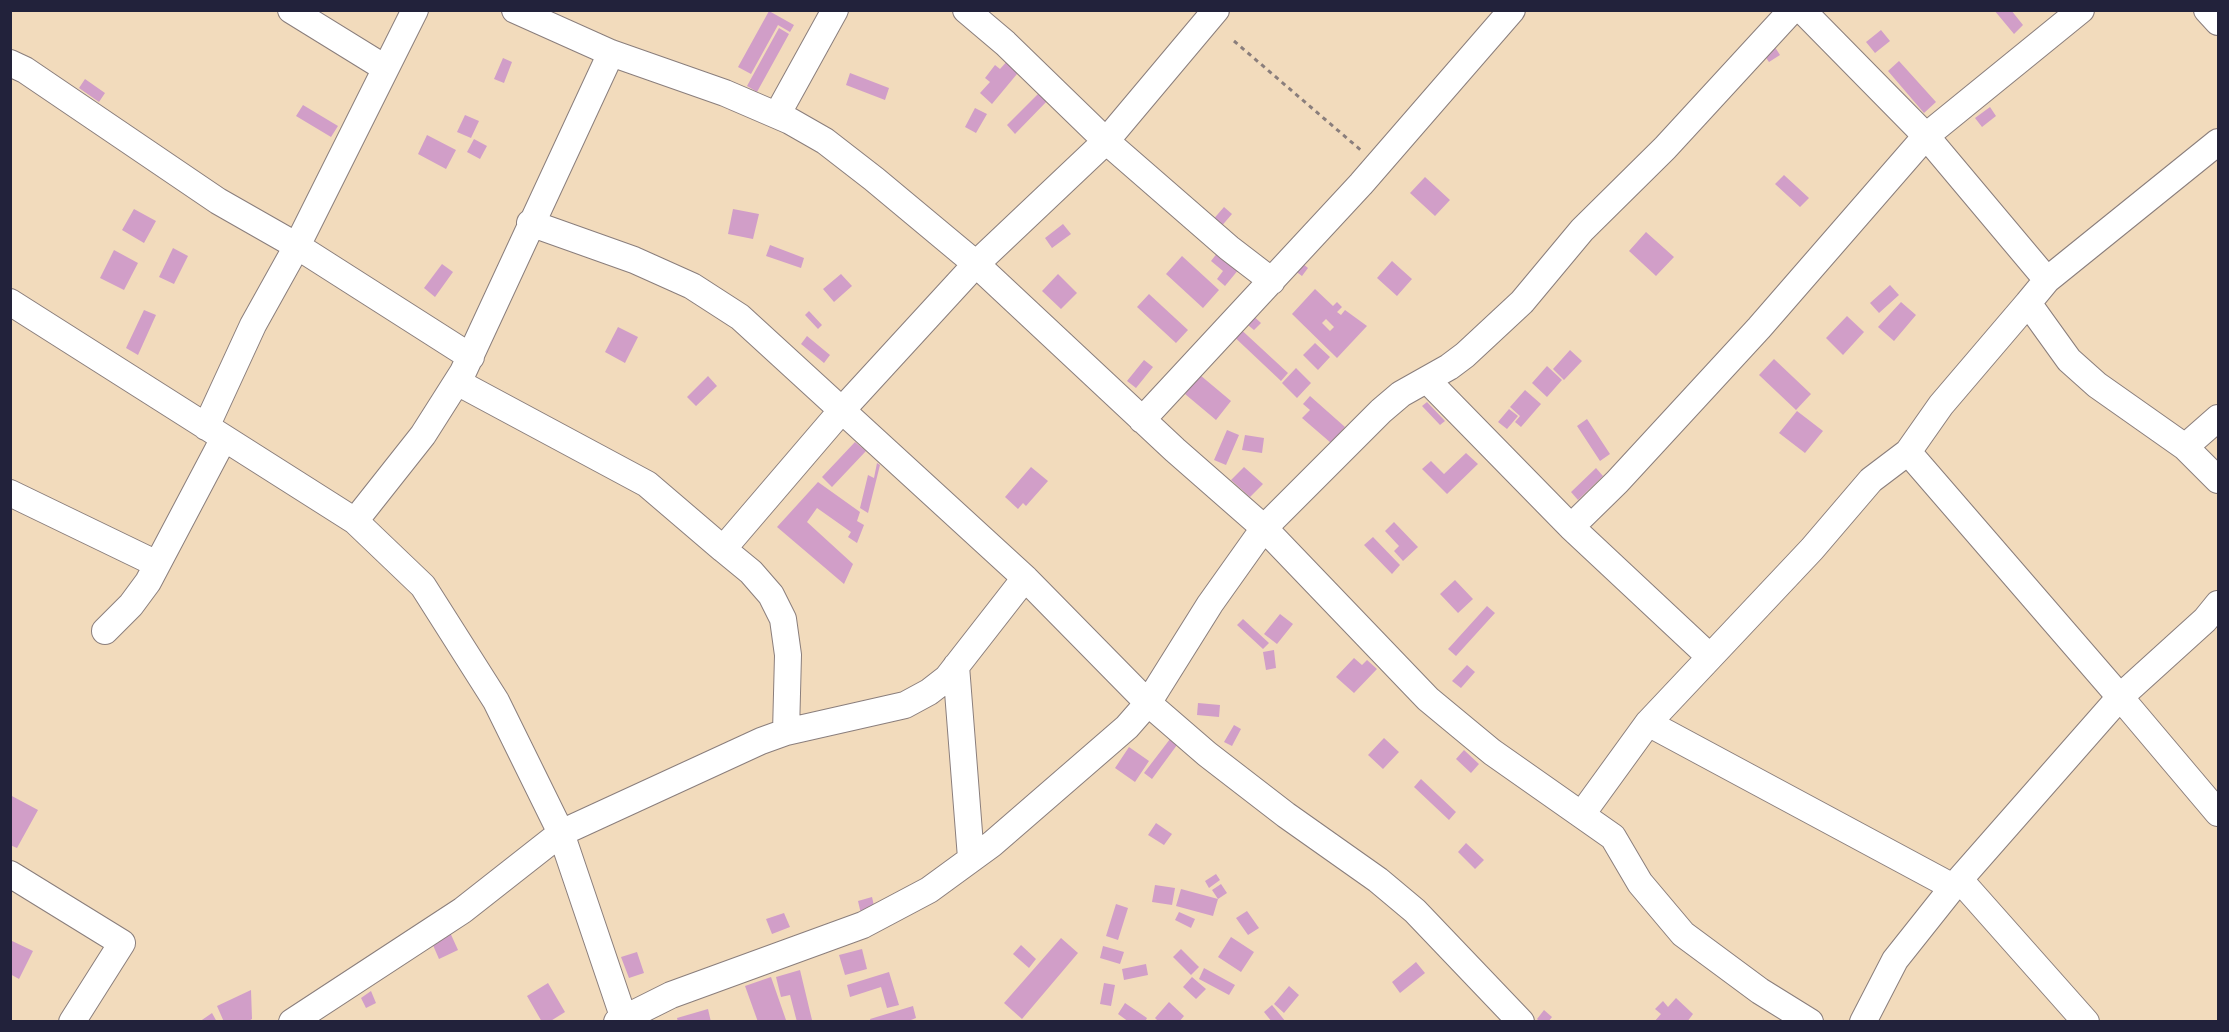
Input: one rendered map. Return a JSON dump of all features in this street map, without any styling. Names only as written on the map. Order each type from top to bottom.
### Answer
[{"type":"street","points":[[291,10],[385,68]]},
{"type":"street","points":[[105,631],[131,605],[157,564],[215,432],[253,325],[297,246],[415,10]]},
{"type":"street","points":[[515,10],[611,53],[725,93],[777,115],[825,141],[976,264],[1142,420],[1264,528],[1428,699],[1492,752],[1613,837],[1640,883],[1683,934],[1760,991],[1810,1022]]},
{"type":"street","points":[[777,115],[835,10]]},
{"type":"street","points":[[966,10],[1005,43],[1106,141],[1229,248],[1272,281]]},
{"type":"street","points":[[723,549],[842,410],[976,264],[1106,141],[1216,10]]},
{"type":"street","points":[[1142,420],[1378,165],[1512,10]]},
{"type":"street","points":[[10,302],[355,521],[423,586],[496,701],[561,833],[622,1020],[671,995],[863,925],[929,890],[971,858],[1127,727],[1148,703],[1210,604],[1264,528],[1401,394],[1465,355],[1522,302],[1582,230],[1665,148],[1792,10]]},
{"type":"street","points":[[1802,10],[1926,136],[2046,280]]},
{"type":"street","points":[[1571,527],[1617,482],[1759,328],[1926,136],[2081,10]]},
{"type":"street","points":[[2207,10],[2218,22]]},
{"type":"street","points":[[355,521],[423,435],[471,357],[530,223],[611,53]]},
{"type":"street","points":[[10,63],[26,70],[218,201],[297,246],[471,357]]},
{"type":"street","points":[[1582,814],[1648,723],[1812,549],[1871,480],[1908,452],[1941,405],[2046,280],[2218,142]]},
{"type":"street","points":[[530,223],[634,260],[692,286],[740,317],[1025,578],[1148,703],[1207,754],[1286,815],[1378,880],[1414,911],[1521,1022]]},
{"type":"street","points":[[2028,303],[2069,360],[2097,385],[2185,447],[2218,480]]},
{"type":"street","points":[[1427,380],[1571,527],[1710,657]]},
{"type":"street","points":[[457,382],[647,484],[751,572],[771,595],[783,619],[788,655],[786,732]]},
{"type":"street","points":[[2185,447],[2218,418]]},
{"type":"street","points":[[1908,452],[2218,813]]},
{"type":"street","points":[[10,493],[157,564]]},
{"type":"street","points":[[292,1022],[463,910],[561,833],[786,732],[905,705],[929,693],[947,678],[1025,578]]},
{"type":"street","points":[[1863,1022],[1895,960],[1957,884],[2120,697],[2205,620],[2218,604]]},
{"type":"street","points":[[956,666],[971,858]]},
{"type":"street","points":[[1648,723],[1957,884],[2086,1022]]},
{"type":"street","points":[[10,874],[122,943],[72,1022]]},
{"type":"path","points":[[1234,41],[1378,165]]},
{"type":"building","points":[[1994,10],[2011,10],[2023,25],[2014,34]]},
{"type":"building","points":[[769,11],[794,25],[790,32],[778,25],[751,74],[738,67]]},
{"type":"building","points":[[779,28],[789,34],[757,92],[747,86]]},
{"type":"building","points":[[1881,30],[1890,41],[1875,53],[1866,42]]},
{"type":"building","points":[[1771,41],[1780,55],[1769,62],[1760,49]]},
{"type":"building","points":[[503,58],[512,62],[504,83],[494,79]]},
{"type":"building","points":[[1010,58],[1022,68],[992,104],[980,93],[990,82],[985,78],[995,65],[1000,69]]},
{"type":"building","points":[[1899,61],[1936,102],[1924,113],[1888,71]]},
{"type":"building","points":[[850,73],[889,88],[885,100],[846,85]]},
{"type":"building","points":[[85,79],[105,93],[99,102],[79,88]]},
{"type":"building","points":[[1042,90],[1050,98],[1015,134],[1007,125]]},
{"type":"building","points":[[303,105],[338,126],[331,137],[296,116]]},
{"type":"building","points":[[1990,107],[1996,116],[1982,127],[1975,118]]},
{"type":"building","points":[[975,108],[987,114],[976,133],[965,127]]},
{"type":"building","points":[[465,115],[479,121],[471,138],[457,132]]},
{"type":"building","points":[[427,135],[456,150],[446,169],[418,154]]},
{"type":"building","points":[[474,139],[487,146],[480,159],[467,152]]},
{"type":"building","points":[[1784,175],[1809,198],[1800,207],[1775,184]]},
{"type":"building","points":[[1425,177],[1450,200],[1435,216],[1410,193]]},
{"type":"building","points":[[1224,207],[1232,214],[1219,229],[1211,222]]},
{"type":"building","points":[[134,209],[156,221],[144,243],[122,230]]},
{"type":"building","points":[[733,209],[759,214],[753,239],[728,234]]},
{"type":"building","points":[[1063,224],[1071,234],[1052,248],[1045,238]]},
{"type":"building","points":[[1646,232],[1674,257],[1656,276],[1629,251]]},
{"type":"building","points":[[770,245],[804,258],[801,268],[766,256]]},
{"type":"building","points":[[173,248],[188,256],[174,284],[159,277]]},
{"type":"building","points":[[114,250],[138,263],[124,290],[100,278]]},
{"type":"building","points":[[1218,252],[1239,269],[1225,286],[1217,279],[1223,271],[1211,261]]},
{"type":"building","points":[[1182,256],[1219,290],[1203,308],[1166,274]]},
{"type":"building","points":[[1297,259],[1308,268],[1302,276],[1290,267]]},
{"type":"building","points":[[1392,261],[1412,279],[1397,296],[1377,278]]},
{"type":"building","points":[[442,264],[453,272],[435,297],[424,288]]},
{"type":"building","points":[[841,274],[852,286],[834,302],[823,289]]},
{"type":"building","points":[[1058,274],[1077,293],[1061,309],[1042,291]]},
{"type":"building","points":[[1890,285],[1899,295],[1879,313],[1870,303]]},
{"type":"building","points":[[1315,289],[1333,306],[1337,302],[1342,307],[1337,312],[1341,315],[1345,310],[1367,326],[1337,358],[1292,314]],"holes":[[[1326,319],[1334,327],[1330,331],[1322,323]]]},
{"type":"building","points":[[1149,294],[1188,330],[1176,343],[1137,307]]},
{"type":"building","points":[[1901,302],[1916,315],[1894,341],[1878,327]]},
{"type":"building","points":[[144,310],[156,315],[138,355],[126,348]]},
{"type":"building","points":[[809,311],[822,325],[818,329],[805,315]]},
{"type":"building","points":[[1250,313],[1261,323],[1254,330],[1243,321]]},
{"type":"building","points":[[1847,316],[1864,332],[1843,355],[1826,338]]},
{"type":"building","points":[[1235,324],[1288,373],[1281,381],[1228,331]]},
{"type":"building","points":[[618,327],[638,337],[625,363],[605,352]]},
{"type":"building","points":[[807,336],[830,355],[824,363],[801,344]]},
{"type":"building","points":[[1315,343],[1330,357],[1318,370],[1303,355]]},
{"type":"building","points":[[1570,350],[1582,361],[1564,380],[1553,369]]},
{"type":"building","points":[[1774,359],[1811,394],[1796,410],[1759,375]]},
{"type":"building","points":[[1144,360],[1153,367],[1136,388],[1127,381]]},
{"type":"building","points":[[1547,366],[1562,380],[1547,397],[1532,383]]},
{"type":"building","points":[[1296,368],[1311,383],[1297,398],[1282,383]]},
{"type":"building","points":[[1200,375],[1231,401],[1216,420],[1185,394]]},
{"type":"building","points":[[708,376],[717,386],[696,406],[687,397]]},
{"type":"building","points":[[1525,390],[1541,404],[1521,427],[1515,422],[1520,416],[1510,407]]},
{"type":"building","points":[[1310,396],[1345,427],[1331,443],[1302,418],[1310,410],[1303,404]]},
{"type":"building","points":[[1427,402],[1445,421],[1440,425],[1422,406]]},
{"type":"building","points":[[1509,409],[1518,416],[1507,429],[1498,422]]},
{"type":"building","points":[[1797,411],[1823,431],[1805,453],[1779,433]]},
{"type":"building","points":[[1587,419],[1610,454],[1600,461],[1577,426]]},
{"type":"building","points":[[1227,430],[1239,435],[1226,465],[1214,460]]},
{"type":"building","points":[[1245,435],[1264,438],[1262,453],[1242,450]]},
{"type":"building","points":[[855,442],[866,451],[832,487],[822,477]]},
{"type":"building","points":[[1466,453],[1478,464],[1447,494],[1422,469],[1431,461],[1444,474]]},
{"type":"building","points":[[877,463],[880,465],[868,513],[860,508],[868,475],[874,478]]},
{"type":"building","points":[[1031,467],[1048,481],[1026,506],[1023,503],[1018,509],[1005,497]]},
{"type":"building","points":[[1244,467],[1263,484],[1250,497],[1231,480]]},
{"type":"building","points":[[1596,468],[1603,476],[1578,500],[1571,492]]},
{"type":"building","points":[[818,482],[860,512],[857,521],[864,525],[857,543],[848,537],[851,532],[817,508],[807,522],[853,564],[844,584],[777,527]]},
{"type":"building","points":[[1394,522],[1418,547],[1403,561],[1394,551],[1399,546],[1385,531]]},
{"type":"building","points":[[1373,537],[1400,565],[1392,574],[1364,545]]},
{"type":"building","points":[[1455,580],[1473,599],[1458,613],[1440,594]]},
{"type":"building","points":[[1487,606],[1495,613],[1456,656],[1448,649]]},
{"type":"building","points":[[1280,614],[1293,624],[1277,644],[1264,634]]},
{"type":"building","points":[[1243,619],[1269,643],[1263,649],[1237,625]]},
{"type":"building","points":[[1274,650],[1276,668],[1266,670],[1263,652]]},
{"type":"building","points":[[1354,658],[1362,665],[1367,660],[1377,669],[1354,693],[1336,677]]},
{"type":"building","points":[[1467,665],[1475,672],[1461,688],[1452,681]]},
{"type":"building","points":[[1198,703],[1220,705],[1219,717],[1197,715]]},
{"type":"building","points":[[1234,725],[1241,729],[1232,746],[1224,742]]},
{"type":"building","points":[[1384,738],[1399,752],[1383,769],[1368,755]]},
{"type":"building","points":[[1170,739],[1177,745],[1152,779],[1144,773]]},
{"type":"building","points":[[1129,747],[1149,761],[1135,782],[1115,768]]},
{"type":"building","points":[[1464,750],[1479,764],[1471,773],[1456,759]]},
{"type":"building","points":[[1421,779],[1456,812],[1449,820],[1414,787]]},
{"type":"building","points":[[10,795],[38,810],[17,848],[10,845]]},
{"type":"building","points":[[1156,823],[1172,834],[1164,845],[1148,835]]},
{"type":"building","points":[[1466,843],[1484,860],[1475,869],[1458,852]]},
{"type":"building","points":[[1216,874],[1220,880],[1209,888],[1205,881]]},
{"type":"building","points":[[1221,884],[1227,893],[1218,899],[1212,890]]},
{"type":"building","points":[[1155,885],[1175,888],[1172,905],[1152,902]]},
{"type":"building","points":[[1181,889],[1218,899],[1213,916],[1176,906]]},
{"type":"building","points":[[872,897],[875,910],[861,914],[858,901]]},
{"type":"building","points":[[1116,904],[1128,908],[1118,940],[1106,936]]},
{"type":"building","points":[[1247,911],[1259,928],[1248,935],[1236,918]]},
{"type":"building","points":[[1179,912],[1195,919],[1191,928],[1175,920]]},
{"type":"building","points":[[784,913],[790,927],[772,934],[766,919]]},
{"type":"building","points":[[448,928],[458,950],[439,959],[429,936]]},
{"type":"building","points":[[1231,937],[1254,952],[1241,972],[1218,957]]},
{"type":"building","points":[[1061,938],[1078,953],[1022,1019],[1004,1003]]},
{"type":"building","points":[[10,940],[33,951],[19,979],[10,974]]},
{"type":"building","points":[[1021,945],[1036,959],[1029,968],[1013,954]]},
{"type":"building","points":[[1103,946],[1124,952],[1120,964],[1100,958]]},
{"type":"building","points":[[862,949],[867,969],[845,975],[839,955]]},
{"type":"building","points":[[1181,949],[1199,967],[1191,975],[1173,957]]},
{"type":"building","points":[[637,952],[644,973],[629,978],[621,957]]},
{"type":"building","points":[[1416,962],[1425,973],[1400,993],[1392,982]]},
{"type":"building","points":[[1146,964],[1148,975],[1124,980],[1122,969]]},
{"type":"building","points":[[1204,968],[1235,985],[1229,995],[1199,979]]},
{"type":"building","points":[[800,970],[812,1020],[806,1022],[797,1022],[790,995],[781,997],[776,977]]},
{"type":"building","points":[[889,972],[899,1005],[887,1008],[881,987],[850,997],[847,985]]},
{"type":"building","points":[[771,977],[786,1020],[758,1022],[745,986]]},
{"type":"building","points":[[1192,977],[1206,989],[1196,999],[1183,987]]},
{"type":"building","points":[[548,983],[565,1012],[549,1022],[542,1022],[527,996]]},
{"type":"building","points":[[1104,983],[1115,985],[1111,1006],[1100,1004]]},
{"type":"building","points":[[1289,986],[1299,995],[1284,1013],[1274,1004]]},
{"type":"building","points":[[251,990],[252,1019],[247,1022],[224,1022],[217,1006]]},
{"type":"building","points":[[371,991],[376,1003],[366,1008],[361,998]]},
{"type":"building","points":[[1676,998],[1693,1014],[1687,1022],[1654,1022],[1661,1014],[1655,1009],[1663,1001],[1668,1007]]},
{"type":"building","points":[[1169,1002],[1184,1016],[1179,1022],[1159,1022],[1155,1018]]},
{"type":"building","points":[[1125,1003],[1147,1018],[1145,1022],[1129,1022],[1118,1014]]},
{"type":"building","points":[[1272,1005],[1286,1022],[1272,1022],[1264,1012]]},
{"type":"building","points":[[913,1006],[916,1018],[906,1022],[871,1022],[870,1019]]},
{"type":"building","points":[[708,1009],[711,1022],[678,1022],[677,1018]]},
{"type":"building","points":[[1544,1010],[1552,1017],[1548,1022],[1540,1022],[1537,1019]]},
{"type":"building","points":[[212,1013],[217,1022],[199,1022]]}]
